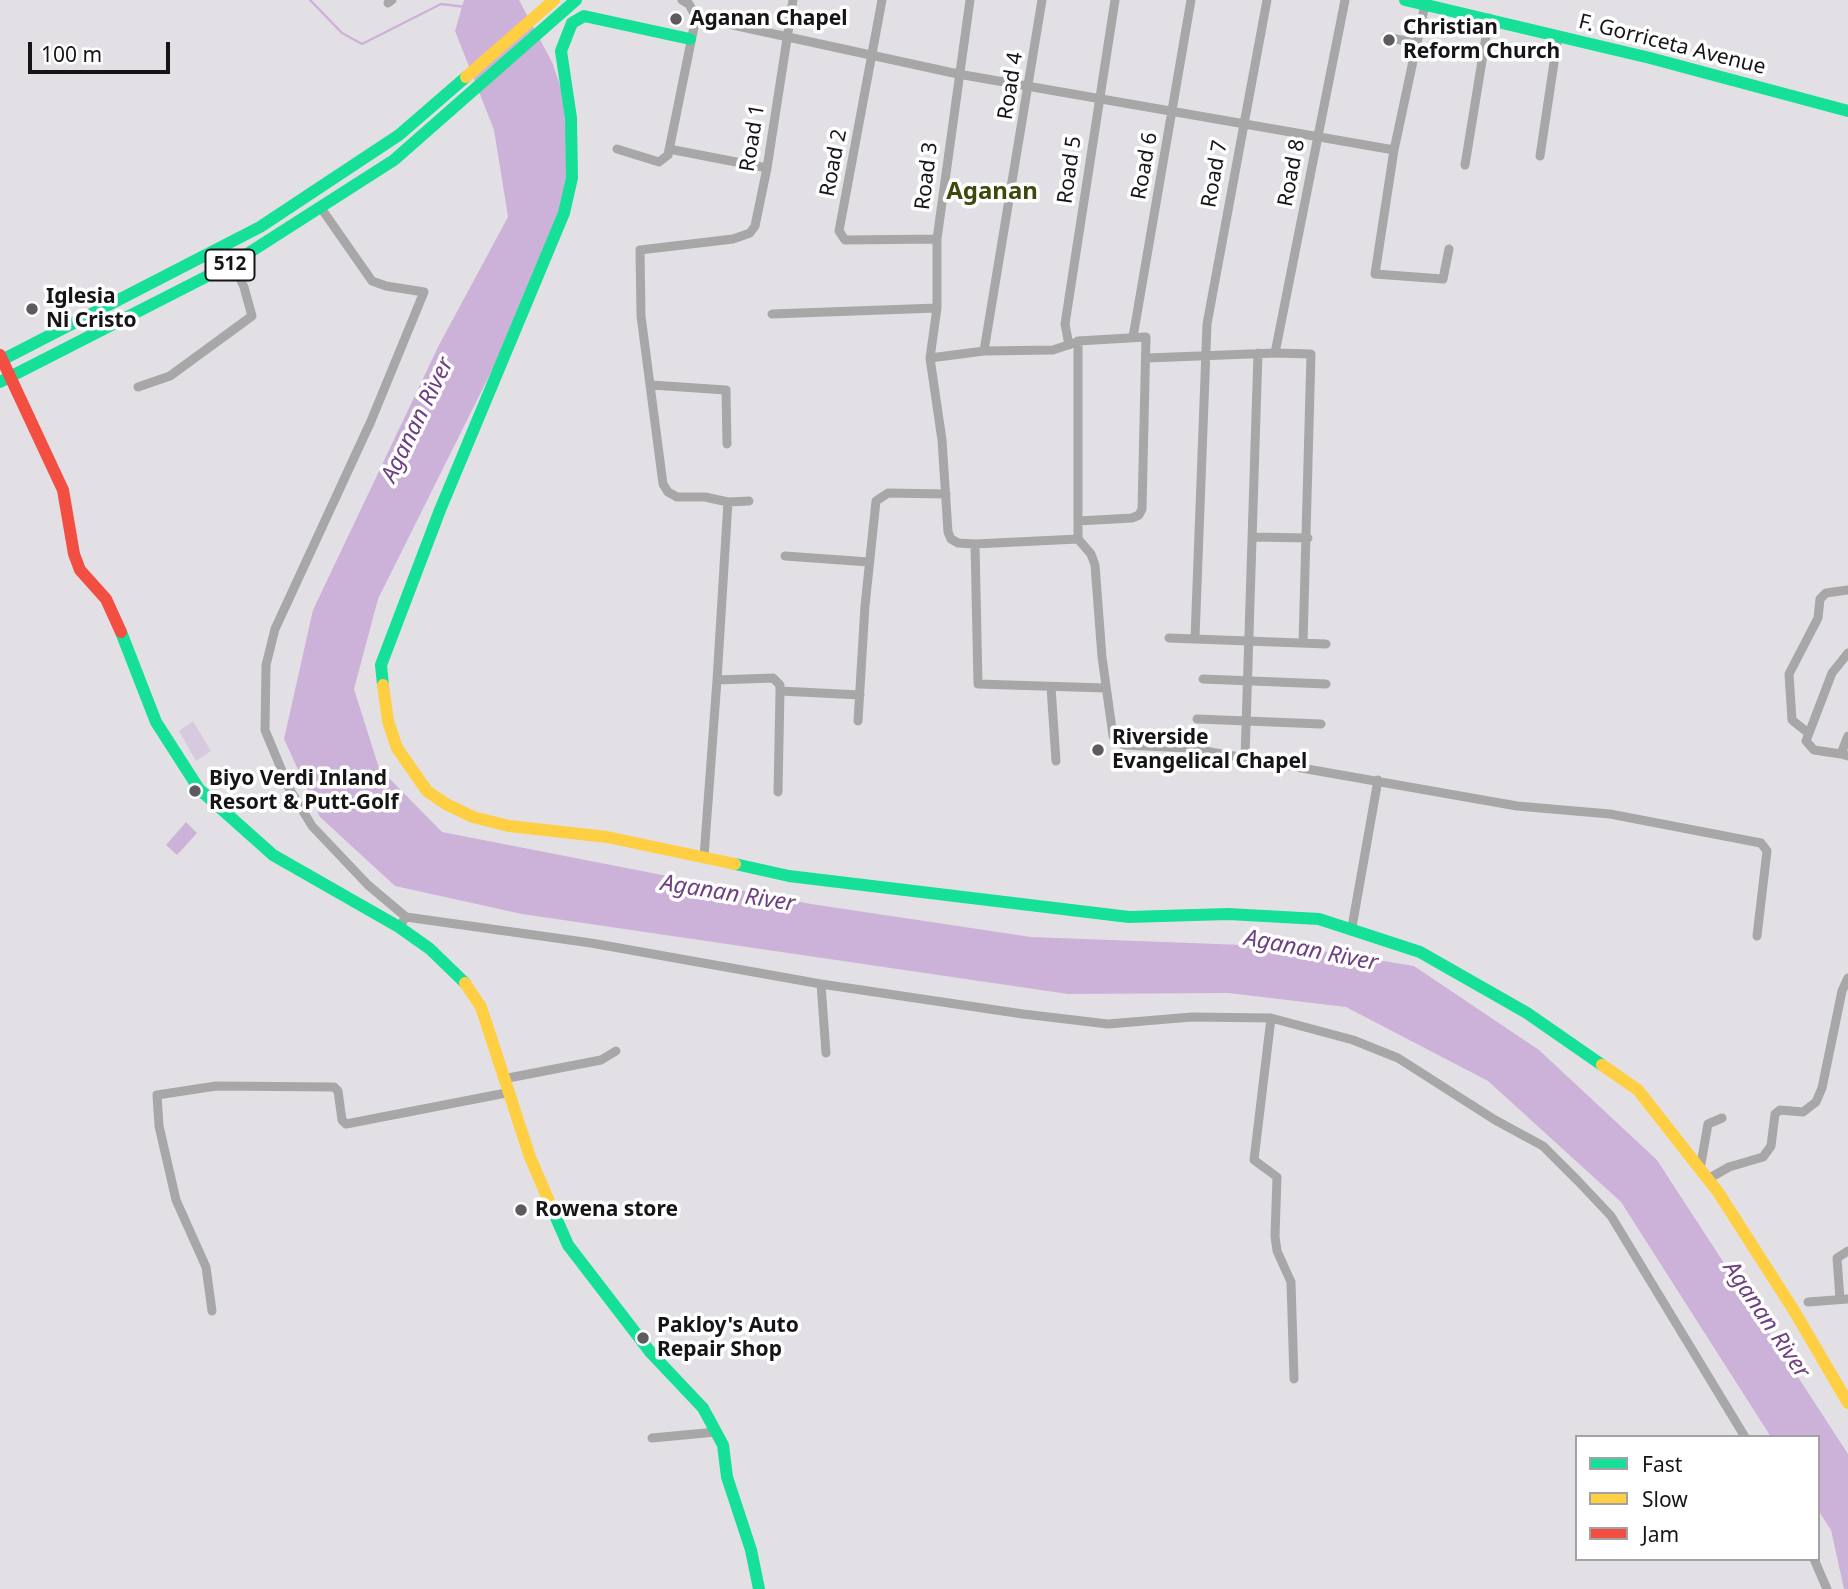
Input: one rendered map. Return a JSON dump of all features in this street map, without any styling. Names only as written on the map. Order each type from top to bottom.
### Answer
[{"type":"street","name":"512","points":[[5,380],[233,263],[394,160],[434,128],[576,0]]},
{"type":"street","points":[[618,149],[659,162],[668,155],[696,16],[689,4],[682,0]]},
{"type":"street","name":"Road 1","points":[[651,385],[641,316],[639,254],[644,247],[704,244],[750,233],[755,226],[767,169],[793,0]]},
{"type":"street","name":"Road 2","points":[[882,0],[844,202],[841,237],[845,240],[937,239]]},
{"type":"street","name":"Road 3","points":[[970,0],[937,239],[937,308],[930,358],[951,539],[975,544]]},
{"type":"street","name":"Road 4","points":[[984,351],[1015,178],[1042,0]]},
{"type":"street","name":"Road 5","points":[[1078,539],[1074,343],[1065,324],[1115,0]]},
{"type":"street","name":"Road 6","points":[[1133,337],[1191,0]]},
{"type":"street","name":"Road 7","points":[[1195,638],[1207,324],[1242,121],[1267,0]]},
{"type":"street","name":"Road 8","points":[[1275,353],[1345,0]]},
{"type":"street","name":"F. Gorriceta Avenue","points":[[1405,0],[1425,5],[1450,4],[1489,18],[1848,111]]},
{"type":"street","name":"512","points":[[1,358],[260,227],[399,135],[552,1]]},
{"type":"street","points":[[1425,5],[1394,150],[1375,274],[1443,279],[1449,249]]},
{"type":"street","points":[[690,39],[584,16],[572,23],[561,51],[571,118],[572,178],[564,213],[435,522],[381,665],[388,721],[397,748],[426,791],[473,817],[509,827],[607,837],[789,876],[1129,917],[1275,915],[1319,919],[1401,944],[1446,964],[1625,1078],[1638,1090],[1704,1174],[1793,1309],[1848,1403]]},
{"type":"street","points":[[696,16],[873,53],[958,74],[1318,134],[1394,150]]},
{"type":"street","points":[[1465,165],[1489,18]]},
{"type":"street","points":[[1540,156],[1558,36]]},
{"type":"street","points":[[1386,37],[1417,43]]},
{"type":"street","points":[[669,149],[767,169]]},
{"type":"street","points":[[321,208],[372,281],[424,292],[371,422],[275,629],[265,665],[265,730],[289,788],[312,826],[402,922],[471,989],[481,1007],[506,1093],[530,1157],[568,1245],[651,1353],[703,1408],[723,1445],[727,1477],[751,1550],[759,1589]]},
{"type":"street","points":[[138,387],[170,376],[251,316],[244,287],[233,263]]},
{"type":"street","points":[[772,314],[937,308]]},
{"type":"street","points":[[930,358],[984,351],[1053,350],[1074,343],[1146,337],[1142,509],[1139,516],[1132,518],[1078,521]]},
{"type":"street","points":[[1147,359],[1258,353],[1311,354],[1303,643]]},
{"type":"street","points":[[1245,758],[1258,353]]},
{"type":"street","points":[[1,358],[5,380],[63,490],[74,554],[80,570],[106,599],[114,613],[156,723],[199,789],[244,832],[273,855],[402,922],[591,943],[821,984],[1108,1024],[1192,1017],[1272,1018],[1353,1040],[1398,1058],[1495,1120],[1543,1146],[1611,1216],[1744,1435]]},
{"type":"street","points":[[727,444],[726,390],[651,385],[663,484],[668,492],[677,497],[705,497],[728,502],[749,501]]},
{"type":"street","points":[[858,721],[869,562],[875,534],[874,510],[881,495],[946,494]]},
{"type":"street","points":[[704,857],[728,502]]},
{"type":"street","points":[[1252,537],[1308,538]]},
{"type":"street","points":[[1105,688],[978,684],[975,544],[1078,539],[1091,554],[1095,565],[1109,720],[1113,737],[1118,742],[1188,748],[1517,806],[1610,814],[1761,843],[1767,851],[1757,936]]},
{"type":"street","points":[[785,556],[869,562]]},
{"type":"street","points":[[1807,732],[1792,720],[1789,674],[1818,618],[1820,599],[1826,593],[1848,590]]},
{"type":"street","points":[[1168,638],[1326,644]]},
{"type":"street","points":[[1848,653],[1832,673],[1807,732],[1806,741],[1814,750],[1844,755],[1848,736]]},
{"type":"street","points":[[1203,679],[1326,684]]},
{"type":"street","points":[[717,680],[778,680],[778,792]]},
{"type":"street","points":[[1051,687],[1056,761]]},
{"type":"street","points":[[780,691],[860,695]]},
{"type":"street","points":[[1197,719],[1321,724]]},
{"type":"street","points":[[1352,928],[1378,780]]},
{"type":"street","points":[[1704,1174],[1763,1157],[1771,1146],[1775,1114],[1780,1110],[1803,1112],[1816,1102],[1822,1088],[1842,990],[1848,978]]},
{"type":"street","points":[[821,984],[826,1053]]},
{"type":"street","points":[[1272,1018],[1254,1160],[1277,1178],[1275,1236],[1277,1251],[1291,1282],[1294,1379]]},
{"type":"street","points":[[503,1079],[601,1060],[616,1051]]},
{"type":"street","points":[[212,1311],[205,1267],[176,1200],[159,1126],[156,1095],[216,1086],[334,1087],[338,1091],[342,1120],[346,1124],[506,1093]]},
{"type":"street","points":[[1704,1174],[1708,1124],[1722,1118]]},
{"type":"street","points":[[1808,1302],[1844,1299],[1838,1258],[1848,1251]]},
{"type":"street","points":[[652,1438],[716,1432]]},
{"type":"street","points":[[1815,1561],[1824,1588]]},
{"type":"shaded area","points":[[193,721],[211,751],[196,761],[179,731]]},
{"type":"water","name":"Aganan River","points":[[464,0],[519,0],[552,62],[576,132],[574,182],[502,350],[378,599],[354,689],[379,768],[442,832],[811,904],[1031,937],[1297,947],[1414,966],[1539,1050],[1657,1160],[1848,1454],[1848,1589],[1844,1589],[1831,1530],[1820,1513],[1820,1435],[1770,1435],[1621,1202],[1488,1081],[1346,1007],[1228,993],[1068,994],[522,914],[395,886],[320,817],[284,739],[313,610],[439,345],[508,217],[494,130],[455,31]]},
{"type":"water","points":[[186,822],[197,833],[177,855],[166,845]]},
{"type":"waterway","points":[[310,0],[342,33],[362,44],[441,4],[466,7]]},
{"type":"traffic: fast","points":[[0,382],[233,263],[394,160],[576,0]]},
{"type":"traffic: fast","points":[[1405,0],[1650,58],[1848,111]]},
{"type":"traffic: fast","points":[[383,685],[381,665],[440,510],[564,213],[572,178],[571,118],[561,51],[572,23],[584,16],[690,39]]},
{"type":"traffic: fast","points":[[0,361],[260,227],[399,135],[466,77]]},
{"type":"traffic: fast","points":[[121,632],[156,722],[199,789],[273,855],[399,927],[430,949],[465,983]]},
{"type":"traffic: fast","points":[[735,864],[789,876],[1129,917],[1228,914],[1319,919],[1420,952],[1527,1013],[1602,1065]]},
{"type":"traffic: fast","points":[[554,1213],[568,1245],[651,1353],[703,1408],[723,1445],[727,1477],[751,1550],[759,1589]]},
{"type":"traffic: slow","points":[[466,77],[554,0]]},
{"type":"traffic: slow","points":[[383,685],[388,721],[397,748],[427,791],[446,804],[473,817],[509,826],[607,837],[735,864]]},
{"type":"traffic: slow","points":[[465,983],[481,1007],[530,1157],[554,1213]]},
{"type":"traffic: slow","points":[[1602,1065],[1638,1090],[1718,1192],[1793,1309],[1848,1403]]},
{"type":"traffic: jam","points":[[0,355],[63,490],[74,554],[80,570],[106,599],[121,632]]},
{"type":"place","name":"Aganan Chapel","points":[[676,19]]},
{"type":"place","name":"Christian Reform Church","points":[[1389,40]]},
{"type":"place","name":"Iglesia Ni Cristo","points":[[32,309]]},
{"type":"place","name":"Riverside Evangelical Chapel","points":[[1098,750]]},
{"type":"place","name":"Biyo Verdi Inland Resort & Putt-Golf","points":[[195,791]]},
{"type":"place","name":"Rowena store","points":[[521,1210]]},
{"type":"place","name":"Pakloy's Auto Repair Shop","points":[[643,1338]]},
{"type":"district","name":"Aganan","points":[[992,192]]}]
